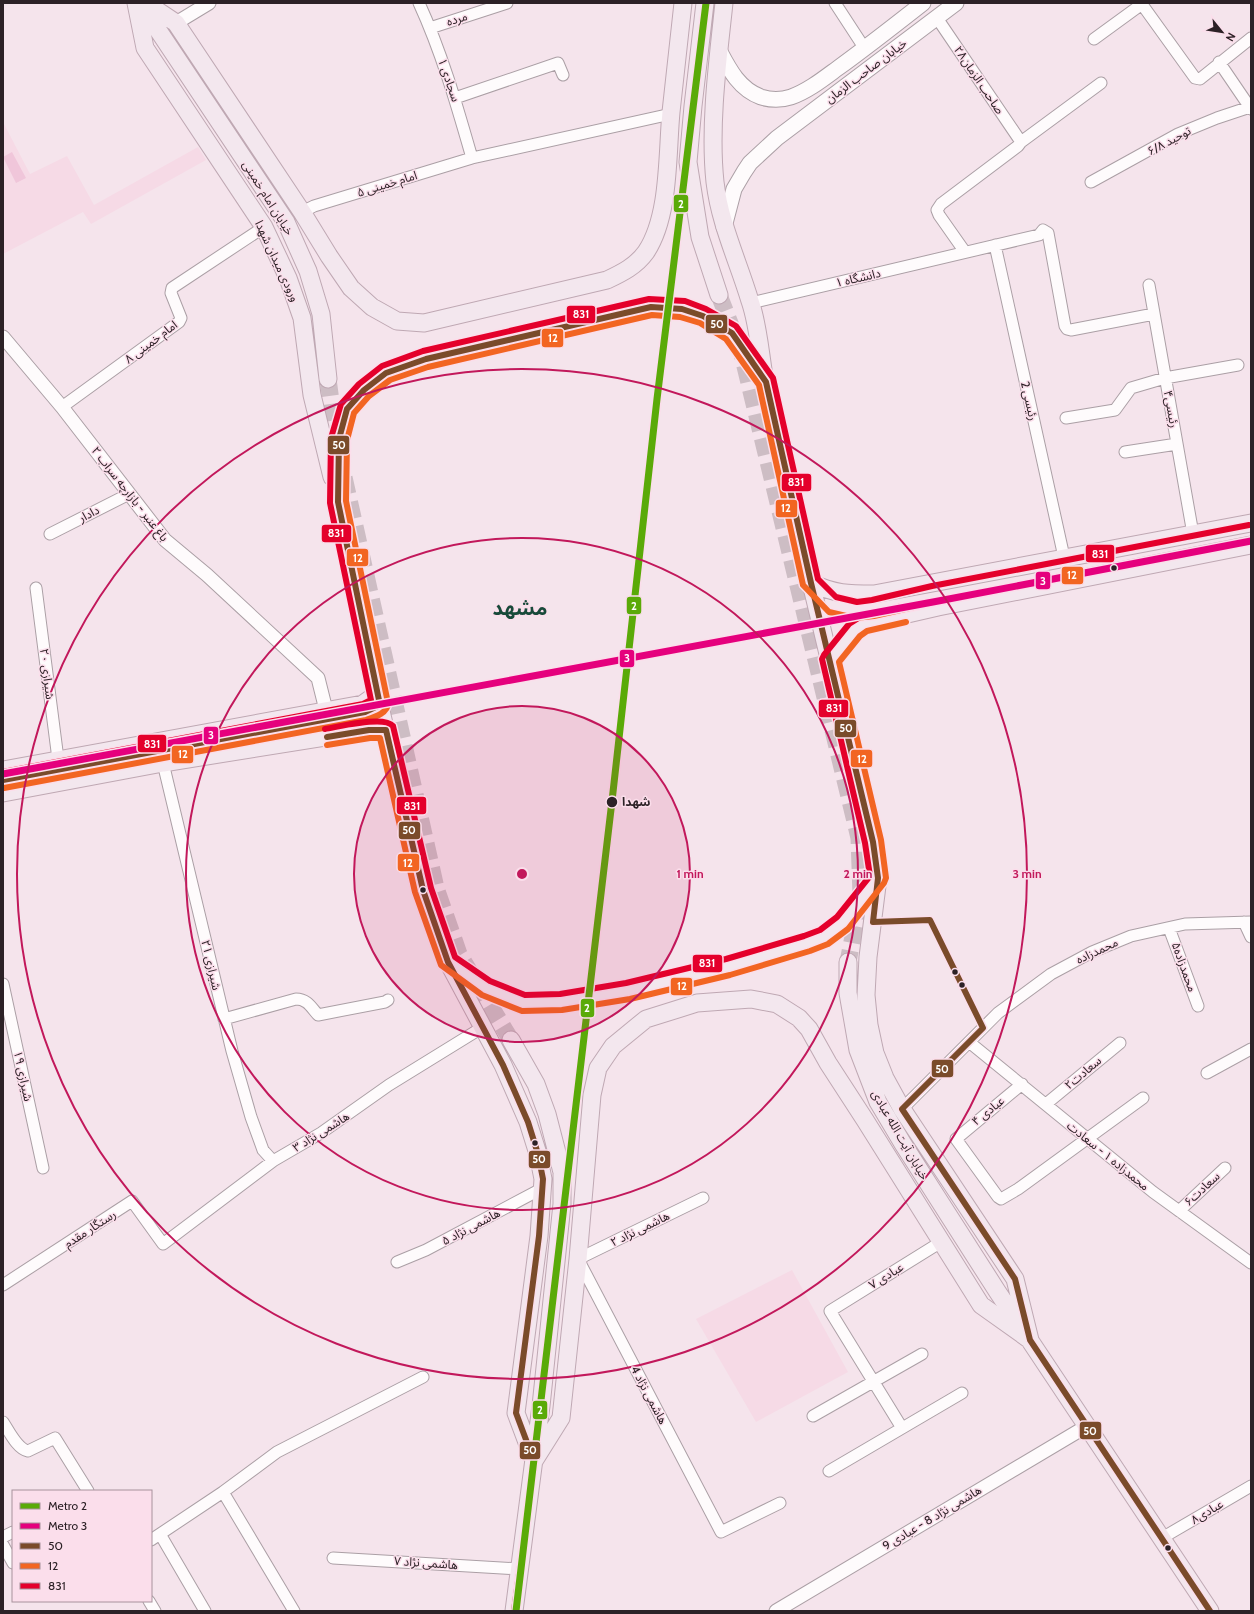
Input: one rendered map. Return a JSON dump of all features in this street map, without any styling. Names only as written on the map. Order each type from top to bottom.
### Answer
[{"type":"main road","name":"ورودی میدان شهدا","points":[[136,3],[145,48],[264,227],[288,278],[302,318],[312,395],[338,502]]},
{"type":"main road","name":"خیابان امام خمینی","points":[[140,3],[286,222],[308,271],[321,314],[328,379]]},
{"type":"main road","points":[[146,3],[176,23],[302,212],[328,256],[351,288],[372,307],[398,321],[424,323],[607,280],[627,271],[645,253],[656,234],[660,220],[667,170],[671,114],[683,3]]},
{"type":"main road","points":[[705,3],[688,162],[700,237],[718,295]]},
{"type":"main road","name":"خیابان آیت الله عبادی","points":[[724,3],[713,133],[715,181],[724,227],[751,303],[766,382],[811,583],[872,842],[878,878],[868,957],[866,995],[869,1025],[875,1052],[885,1078],[902,1109],[1015,1279],[1030,1340]]},
{"type":"main road","points":[[719,50],[736,78],[744,87],[761,97],[776,99],[790,97],[805,91],[865,49],[923,3]]},
{"type":"main road","name":"خیابان صاحب الزمان","points":[[724,227],[734,189],[750,163],[777,138],[956,3]]},
{"type":"main road","points":[[534,1461],[516,1413],[539,1236],[543,1178],[538,1154],[528,1122],[503,1065],[448,962],[423,890],[377,694],[338,502],[339,439],[347,409],[364,390],[386,373],[426,359],[651,307],[682,309],[703,316],[732,332],[766,382]]},
{"type":"main road","points":[[811,583],[824,589],[846,594],[874,594],[1251,523]]},
{"type":"main road","points":[[830,660],[855,630],[864,624],[938,607],[1251,545]]},
{"type":"main road","points":[[3,770],[363,704],[377,694]]},
{"type":"main road","points":[[3,793],[163,763],[369,730],[386,730]]},
{"type":"main road","points":[[448,962],[486,988],[524,1002],[561,1002],[628,991],[765,957],[824,937],[843,923],[878,878]]},
{"type":"main road","name":"خیابان آیت الله عبادی","points":[[848,962],[848,993],[856,1043],[867,1077],[878,1102],[903,1144],[997,1291],[1210,1611]]},
{"type":"main road","points":[[534,1461],[561,1418],[578,1259],[592,1094],[598,1068],[613,1046],[646,1019],[697,1003],[751,999],[777,1004],[798,1018],[809,1029],[828,1063],[981,1305],[1030,1340]]},
{"type":"main road","points":[[511,1040],[536,1084],[547,1114],[562,1172],[562,1204],[541,1406],[514,1611]]},
{"type":"street","points":[[176,23],[209,3]]},
{"type":"street","name":"سجادی ۱","points":[[420,3],[455,98],[472,158]]},
{"type":"street","name":"مرده","points":[[430,28],[507,3]]},
{"type":"street","points":[[835,3],[865,49]]},
{"type":"street","points":[[1094,39],[1141,4],[1197,80],[1251,38]]},
{"type":"street","name":"صاحب الزمان۲۸","points":[[937,18],[1021,142]]},
{"type":"street","points":[[1219,62],[1250,108]]},
{"type":"street","points":[[455,98],[558,63],[563,75]]},
{"type":"street","points":[[965,252],[939,215],[937,210],[941,204],[1101,83]]},
{"type":"street","name":"توحید ۶/۸","points":[[1091,182],[1140,157],[1178,134],[1217,118],[1250,108]]},
{"type":"street","name":"امام خمینی ۵","points":[[302,212],[314,206],[472,158],[671,114]]},
{"type":"street","name":"امام خمینی ۸","points":[[62,407],[179,322],[181,318],[171,293],[172,288],[264,227]]},
{"type":"street","name":"دانشگاه ۱","points":[[751,303],[1039,235],[1044,230],[1048,233],[1065,326],[1067,329],[1071,330],[1154,314]]},
{"type":"street","name":"رئیسی 2","points":[[995,245],[1064,557]]},
{"type":"street","name":"رئیسی۴","points":[[1149,285],[1193,534]]},
{"type":"street","name":"باغ عنبر - بازارچه سراب ۲","points":[[3,337],[62,407],[165,540],[206,575],[318,678],[326,710]]},
{"type":"street","points":[[1066,418],[1115,410],[1131,388],[1165,378],[1238,365]]},
{"type":"street","points":[[1125,452],[1177,444]]},
{"type":"street","name":"دادار","points":[[50,534],[129,494]]},
{"type":"street","name":"شیرازی ۲۰","points":[[36,588],[58,759]]},
{"type":"street","name":"شیرازی ۲۱","points":[[163,763],[232,1051],[251,1117],[263,1150],[273,1161]]},
{"type":"street","points":[[1248,922],[1251,937]]},
{"type":"street","name":"محمدزاده","points":[[902,1109],[998,1013],[1051,974],[1092,952],[1131,936],[1185,924],[1248,922]]},
{"type":"street","name":"محمدزاده۵","points":[[1169,928],[1198,1006]]},
{"type":"street","name":"شیرازی ۱۹","points":[[3,984],[43,1168]]},
{"type":"street","points":[[224,1019],[296,999],[302,999],[307,1002],[318,1015],[385,1002],[388,1000]]},
{"type":"street","name":"هاشمی نژاد ۳","points":[[163,1244],[273,1161],[321,1133],[389,1085],[483,1027]]},
{"type":"street","name":"محمدزاده ۱ - سعادت","points":[[969,1042],[1022,1084],[1088,1140],[1179,1211],[1251,1263]]},
{"type":"street","name":"سعادت۲","points":[[1046,1104],[1120,1043]]},
{"type":"street","points":[[1208,1073],[1251,1050]]},
{"type":"street","name":"عبادی ۴","points":[[1022,1084],[956,1139],[998,1197],[1001,1199],[1018,1189],[1088,1140]]},
{"type":"street","points":[[1088,1140],[1143,1098]]},
{"type":"street","name":"سعادت۶","points":[[1179,1211],[1225,1168]]},
{"type":"street","name":"هاشمی نژاد ۵","points":[[397,1262],[426,1250],[543,1188]]},
{"type":"street","name":"هاشمی نژاد ۲","points":[[578,1259],[703,1198]]},
{"type":"street","name":"رستگار مقدم","points":[[3,1285],[132,1201],[163,1244]]},
{"type":"street","name":"عبادی ۷","points":[[873,1381],[830,1311],[941,1242]]},
{"type":"street","name":"هاشمی نژاد 4","points":[[578,1259],[721,1532],[780,1503]]},
{"type":"street","points":[[813,1416],[922,1354]]},
{"type":"street","points":[[205,1611],[155,1537],[223,1492],[277,1452],[423,1377]]},
{"type":"street","points":[[873,1381],[902,1428]]},
{"type":"street","points":[[829,1471],[962,1392]]},
{"type":"street","points":[[3,1422],[20,1447],[24,1450],[28,1451],[55,1438],[87,1490]]},
{"type":"street","name":"هاشمی نژاد 8 - عبادی 9","points":[[776,1611],[1087,1426]]},
{"type":"street","name":"عبادی۸","points":[[1162,1538],[1251,1486]]},
{"type":"street","points":[[223,1492],[294,1611]]},
{"type":"street","points":[[3,1537],[12,1532]]},
{"type":"street","points":[[3,1545],[12,1561]]},
{"type":"street","name":"هاشمی نژاد ۷","points":[[333,1558],[519,1569]]},
{"type":"street","points":[[150,1602],[155,1611]]},
{"type":"shaded area","points":[[3,122],[30,174],[67,156],[94,205],[198,147],[206,160],[91,224],[83,212],[3,254]]},
{"type":"shaded area","points":[[12,152],[26,178],[16,183],[3,157]]},
{"type":"shaded area","points":[[792,1270],[848,1372],[756,1422],[696,1319]]},
{"type":"tunnel","points":[[719,295],[742,354],[859,838],[861,895],[848,962]]},
{"type":"tunnel","points":[[328,379],[337,446],[436,888],[459,954],[511,1040]]},
{"type":"metro line","name":"2","points":[[516,1611],[612,801],[657,399],[706,3]]},
{"type":"metro line","name":"3","points":[[3,774],[933,602],[1251,541]]},
{"type":"transit line","name":"831","points":[[3,772],[363,704],[371,700],[330,503],[331,438],[341,404],[359,384],[382,366],[423,351],[649,299],[685,301],[706,309],[736,326],[773,378],[818,579],[836,597],[857,602],[872,600],[932,586],[1249,525]]},
{"type":"transit line","name":"50","points":[[3,780],[365,712],[380,705],[338,502],[339,439],[347,409],[364,390],[386,373],[426,359],[651,307],[682,309],[703,316],[732,333],[766,382],[811,583],[873,842],[878,878],[873,922],[930,920],[983,1028],[902,1109],[1015,1279],[1030,1340],[1210,1611]]},
{"type":"transit line","name":"12","points":[[4,788],[366,720],[383,712],[388,703],[346,501],[347,440],[354,413],[369,396],[390,380],[428,367],[652,315],[680,317],[700,323],[726,339],[759,385],[803,585],[829,612],[855,618],[874,616],[936,602],[1251,541]]},
{"type":"transit line","name":"831","points":[[325,729],[371,722],[388,723],[393,726],[431,888],[455,957],[490,981],[525,995],[560,994],[626,983],[726,959],[820,930],[837,917],[870,876],[865,843],[822,659],[849,624],[860,617],[902,606]]},
{"type":"transit line","name":"12","points":[[327,745],[370,738],[380,738],[415,892],[441,965],[482,995],[522,1011],[562,1010],[630,999],[730,975],[810,951],[828,944],[848,929],[884,883],[886,878],[881,840],[839,662],[860,636],[867,631],[906,622]]},
{"type":"transit line","name":"50","points":[[327,737],[369,730],[386,730],[423,890],[448,962],[503,1065],[528,1122],[538,1154],[543,1179],[539,1236],[516,1413],[534,1461],[514,1611]]},
{"type":"place","name":"شهدا","points":[[612,802]]},
{"type":"district","name":"مشهد","points":[[520,608]]}]
